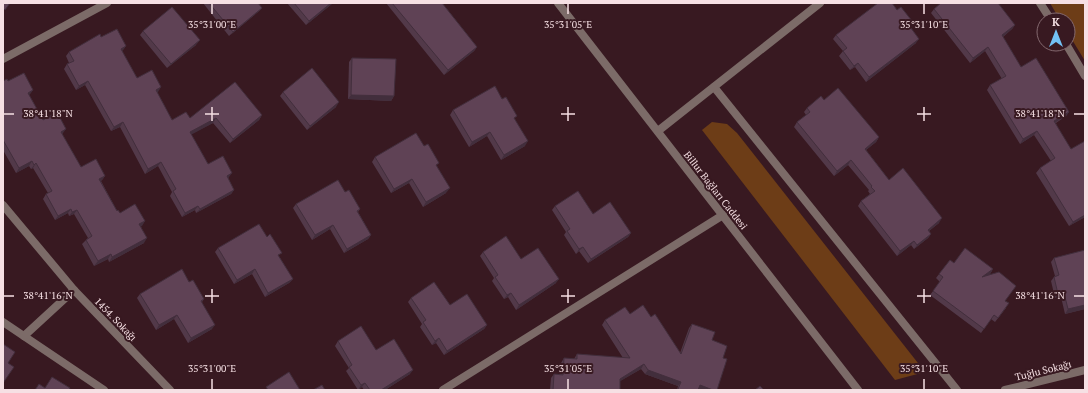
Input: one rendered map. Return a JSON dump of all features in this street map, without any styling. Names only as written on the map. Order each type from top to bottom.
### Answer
[{"type":"street","points":[[3,59],[107,3]]},
{"type":"street","name":"Billur Bağları Caddesi","points":[[558,3],[858,390]]},
{"type":"street","points":[[658,131],[820,3]]},
{"type":"street","points":[[1040,3],[1046,12]]},
{"type":"street","points":[[1071,52],[1085,76]]},
{"type":"street","points":[[714,87],[957,390]]},
{"type":"street","name":"1454. Sokağı","points":[[3,205],[74,290],[170,390]]},
{"type":"street","points":[[443,390],[723,215]]},
{"type":"street","points":[[24,336],[74,290]]},
{"type":"street","points":[[3,322],[104,390]]},
{"type":"street","name":"Tuğlu Sokağı","points":[[1006,390],[1085,370]]},
{"type":"shaded area","points":[[1050,3],[1085,3],[1085,61],[1076,46],[1076,12],[1055,12]]},
{"type":"shaded area","points":[[712,122],[727,124],[737,133],[925,372],[895,380],[702,130]]},
{"type":"building","points":[[3,3],[10,3],[5,10],[3,8]]},
{"type":"building","points":[[209,3],[258,3],[262,8],[233,32]]},
{"type":"building","points":[[294,3],[331,3],[309,21]]},
{"type":"building","points":[[392,3],[442,3],[477,47],[448,70]]},
{"type":"building","points":[[878,3],[892,3],[897,10],[901,7],[912,21],[908,24],[919,39],[869,77],[858,63],[854,66],[843,51],[847,48],[836,35]]},
{"type":"building","points":[[941,3],[998,3],[1015,25],[1002,35],[1021,67],[1036,58],[1069,112],[1054,121],[1071,149],[1085,141],[1085,215],[1073,222],[1040,168],[1055,158],[1037,131],[1023,139],[990,85],[1006,76],[988,47],[973,58],[934,9]]},
{"type":"building","points":[[172,7],[200,40],[171,64],[143,31]]},
{"type":"building","points":[[117,29],[126,46],[121,49],[137,78],[152,70],[161,87],[156,90],[172,120],[186,112],[190,118],[235,82],[262,115],[233,139],[216,118],[190,132],[208,164],[223,156],[232,173],[227,176],[234,190],[200,209],[198,206],[185,213],[173,191],[176,189],[161,162],[148,169],[123,122],[114,127],[88,81],[79,86],[67,64],[74,61],[69,52],[100,34],[101,37]]},
{"type":"building","points":[[352,58],[396,59],[394,96],[351,95]]},
{"type":"building","points":[[312,68],[339,102],[310,126],[283,92]]},
{"type":"building","points":[[24,73],[33,90],[28,93],[43,120],[57,112],[66,129],[61,132],[81,167],[96,159],[105,176],[99,179],[117,211],[118,210],[120,213],[135,204],[145,221],[139,224],[147,238],[112,257],[111,254],[98,261],[86,240],[92,236],[77,210],[72,212],[71,209],[58,216],[46,194],[52,191],[36,163],[34,165],[32,161],[19,168],[3,140],[3,81],[7,79],[8,81]]},
{"type":"building","points":[[495,86],[502,99],[506,97],[517,116],[514,118],[528,141],[504,155],[490,132],[472,142],[453,110]]},
{"type":"building","points":[[838,88],[879,137],[865,149],[889,180],[903,168],[942,218],[928,230],[931,234],[917,245],[914,241],[900,251],[861,201],[875,191],[871,187],[872,186],[851,160],[837,171],[797,122],[810,112],[807,108],[821,96],[824,100]]},
{"type":"building","points":[[416,133],[424,146],[428,144],[439,163],[436,165],[450,188],[426,202],[412,179],[394,189],[375,157]]},
{"type":"building","points":[[338,180],[345,192],[349,190],[360,209],[357,211],[371,235],[347,249],[333,225],[315,235],[296,204]]},
{"type":"building","points":[[578,191],[593,214],[610,202],[631,233],[591,259],[583,247],[579,249],[567,231],[570,229],[555,206]]},
{"type":"building","points":[[259,224],[267,237],[270,234],[282,253],[278,255],[293,279],[268,293],[255,269],[237,280],[218,248]]},
{"type":"building","points":[[506,236],[521,259],[538,248],[559,279],[519,305],[511,293],[507,295],[495,277],[498,275],[483,252]]},
{"type":"building","points":[[965,248],[993,269],[982,277],[999,272],[1016,286],[1005,301],[1009,303],[998,318],[994,315],[984,329],[933,291],[943,277],[939,274],[950,260],[954,263]]},
{"type":"building","points":[[1085,250],[1085,305],[1068,309],[1064,293],[1058,294],[1054,277],[1059,275],[1054,258]]},
{"type":"building","points":[[182,269],[189,282],[193,280],[204,299],[201,301],[215,325],[191,338],[177,315],[159,325],[140,294]]},
{"type":"building","points":[[434,282],[450,305],[467,294],[487,325],[447,351],[439,338],[435,341],[423,322],[426,320],[411,298]]},
{"type":"building","points":[[643,305],[651,317],[655,314],[681,354],[692,324],[715,332],[712,340],[727,346],[723,358],[727,359],[717,390],[700,385],[698,390],[680,390],[678,389],[681,382],[648,370],[644,364],[620,379],[620,390],[553,390],[554,374],[563,375],[564,358],[577,359],[577,354],[630,358],[605,320],[625,307],[630,314]]},
{"type":"building","points":[[361,326],[376,350],[394,339],[413,370],[381,390],[370,390],[365,383],[361,385],[349,367],[352,365],[338,341]]},
{"type":"building","points":[[3,344],[15,352],[8,363],[14,367],[3,383]]},
{"type":"building","points":[[289,372],[300,390],[268,390],[266,387]]},
{"type":"building","points":[[52,377],[70,388],[69,390],[35,390],[39,384],[45,388]]},
{"type":"building","points":[[322,385],[325,390],[313,390]]},
{"type":"building","points":[[760,386],[764,390],[755,390]]}]
